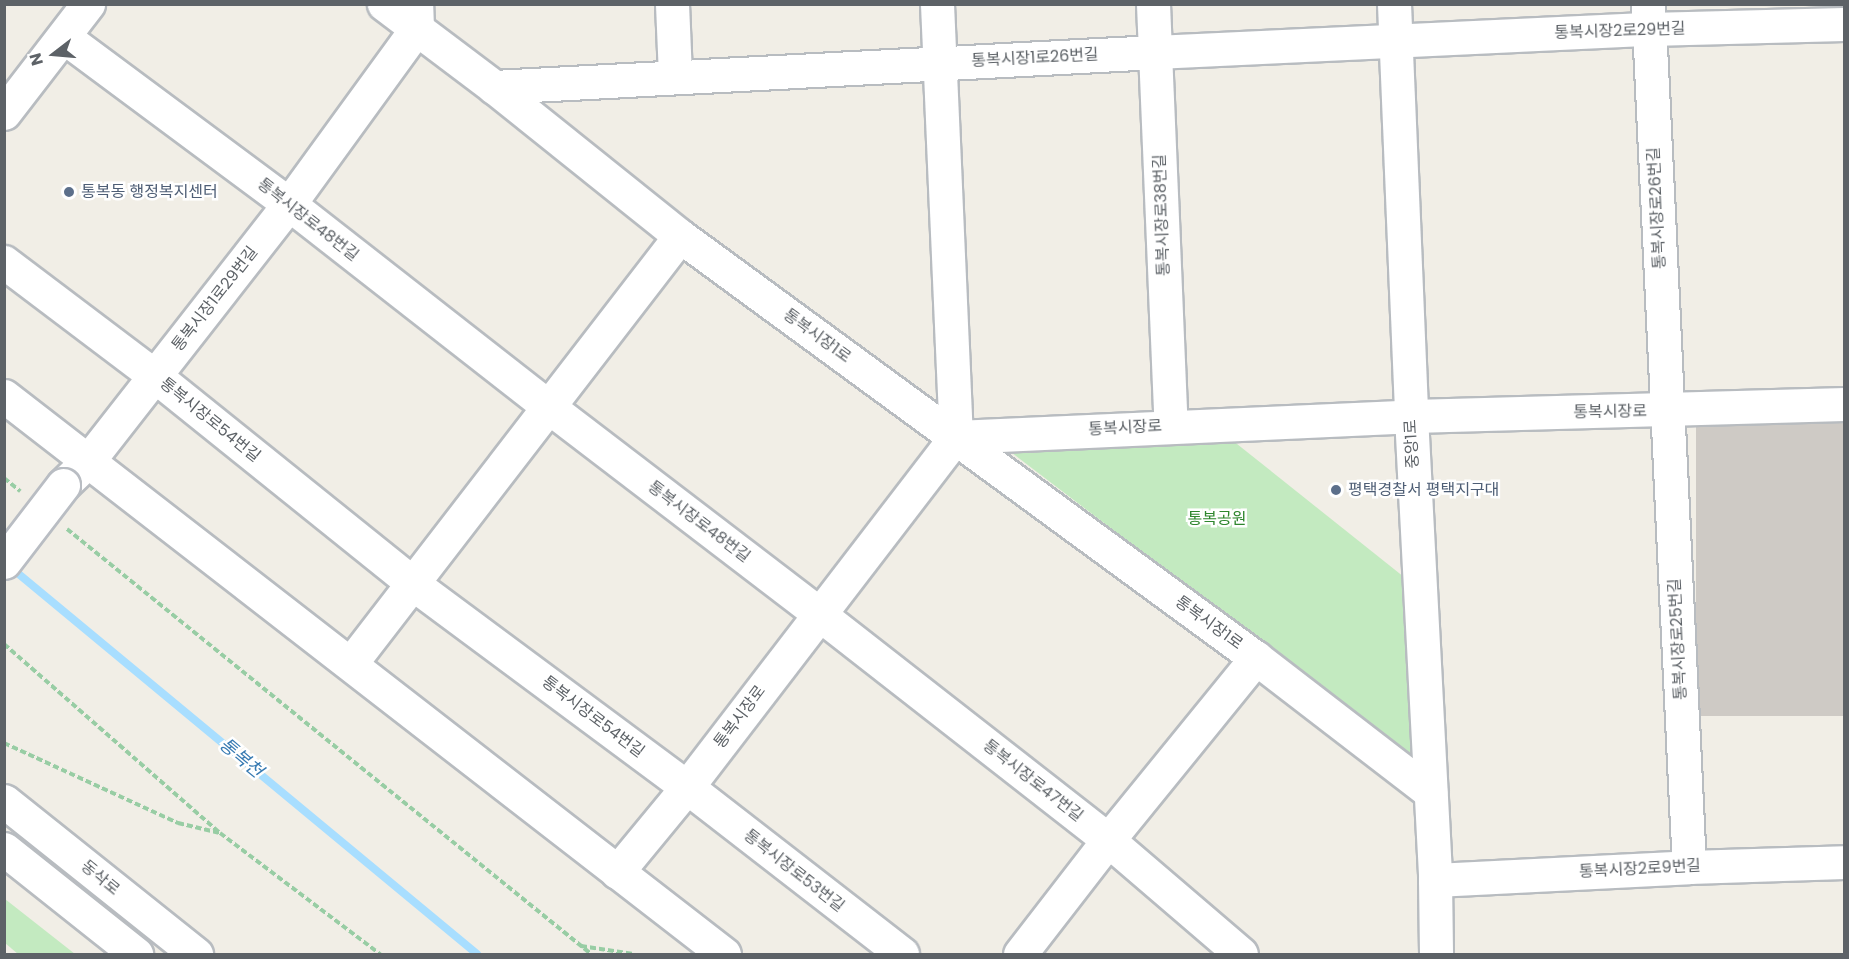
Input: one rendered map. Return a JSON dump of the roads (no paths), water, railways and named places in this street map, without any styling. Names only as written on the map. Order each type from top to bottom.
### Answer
[{"type":"street","points":[[4,112],[88,4]]},
{"type":"street","name":"통복시장1로","points":[[384,4],[416,16],[494,87],[680,236],[1256,658],[1430,792]]},
{"type":"street","points":[[672,4],[675,77]]},
{"type":"street","points":[[937,4],[956,437]]},
{"type":"street","name":"통복시장로38번길","points":[[1153,4],[1171,426]]},
{"type":"street","name":"중앙1로","points":[[1394,4],[1411,416],[1435,880],[1436,954]]},
{"type":"street","name":"통복시장1로29번길","points":[[4,562],[63,485],[88,461],[289,204],[416,16]]},
{"type":"street","name":"통복시장2로29번길","points":[[1396,41],[1649,17],[1845,24]]},
{"type":"street","name":"통복시장로26번길","points":[[1649,17],[1667,411]]},
{"type":"street","name":"통복시장로48번길","points":[[64,37],[289,204],[819,614]]},
{"type":"street","name":"통복시장1로26번길","points":[[494,87],[940,62],[1396,41]]},
{"type":"street","points":[[351,663],[550,408],[680,236]]},
{"type":"street","name":"통복시장로54번길","points":[[4,262],[155,376],[412,583],[687,787]]},
{"type":"street","points":[[4,396],[724,954]]},
{"type":"street","name":"통복시장로","points":[[617,872],[687,787],[956,437],[1411,416],[1667,411],[1845,404]]},
{"type":"street","name":"통복시장로25번길","points":[[1667,411],[1689,867]]},
{"type":"street","name":"통복시장로47번길","points":[[819,614],[1108,840],[1242,954]]},
{"type":"street","name":"통복시장1로","points":[[1108,840],[1256,658]]},
{"type":"street","name":"통복시장로53번길","points":[[687,787],[902,954]]},
{"type":"street","name":"동삭로","points":[[4,801],[196,954]]},
{"type":"street","points":[[1020,954],[1108,840]]},
{"type":"street","points":[[4,849],[136,954]]},
{"type":"street","name":"통복시장2로9번길","points":[[1435,880],[1689,867],[1845,862]]},
{"type":"waterway","name":"통복천","points":[[9,566],[477,954]]},
{"type":"place","name":"통복동 행정복지센터","points":[[69,192]]},
{"type":"place","name":"평택경찰서 평택지구대","points":[[1336,490]]},
{"type":"park label","name":"통복공원","points":[[1217,519]]}]
